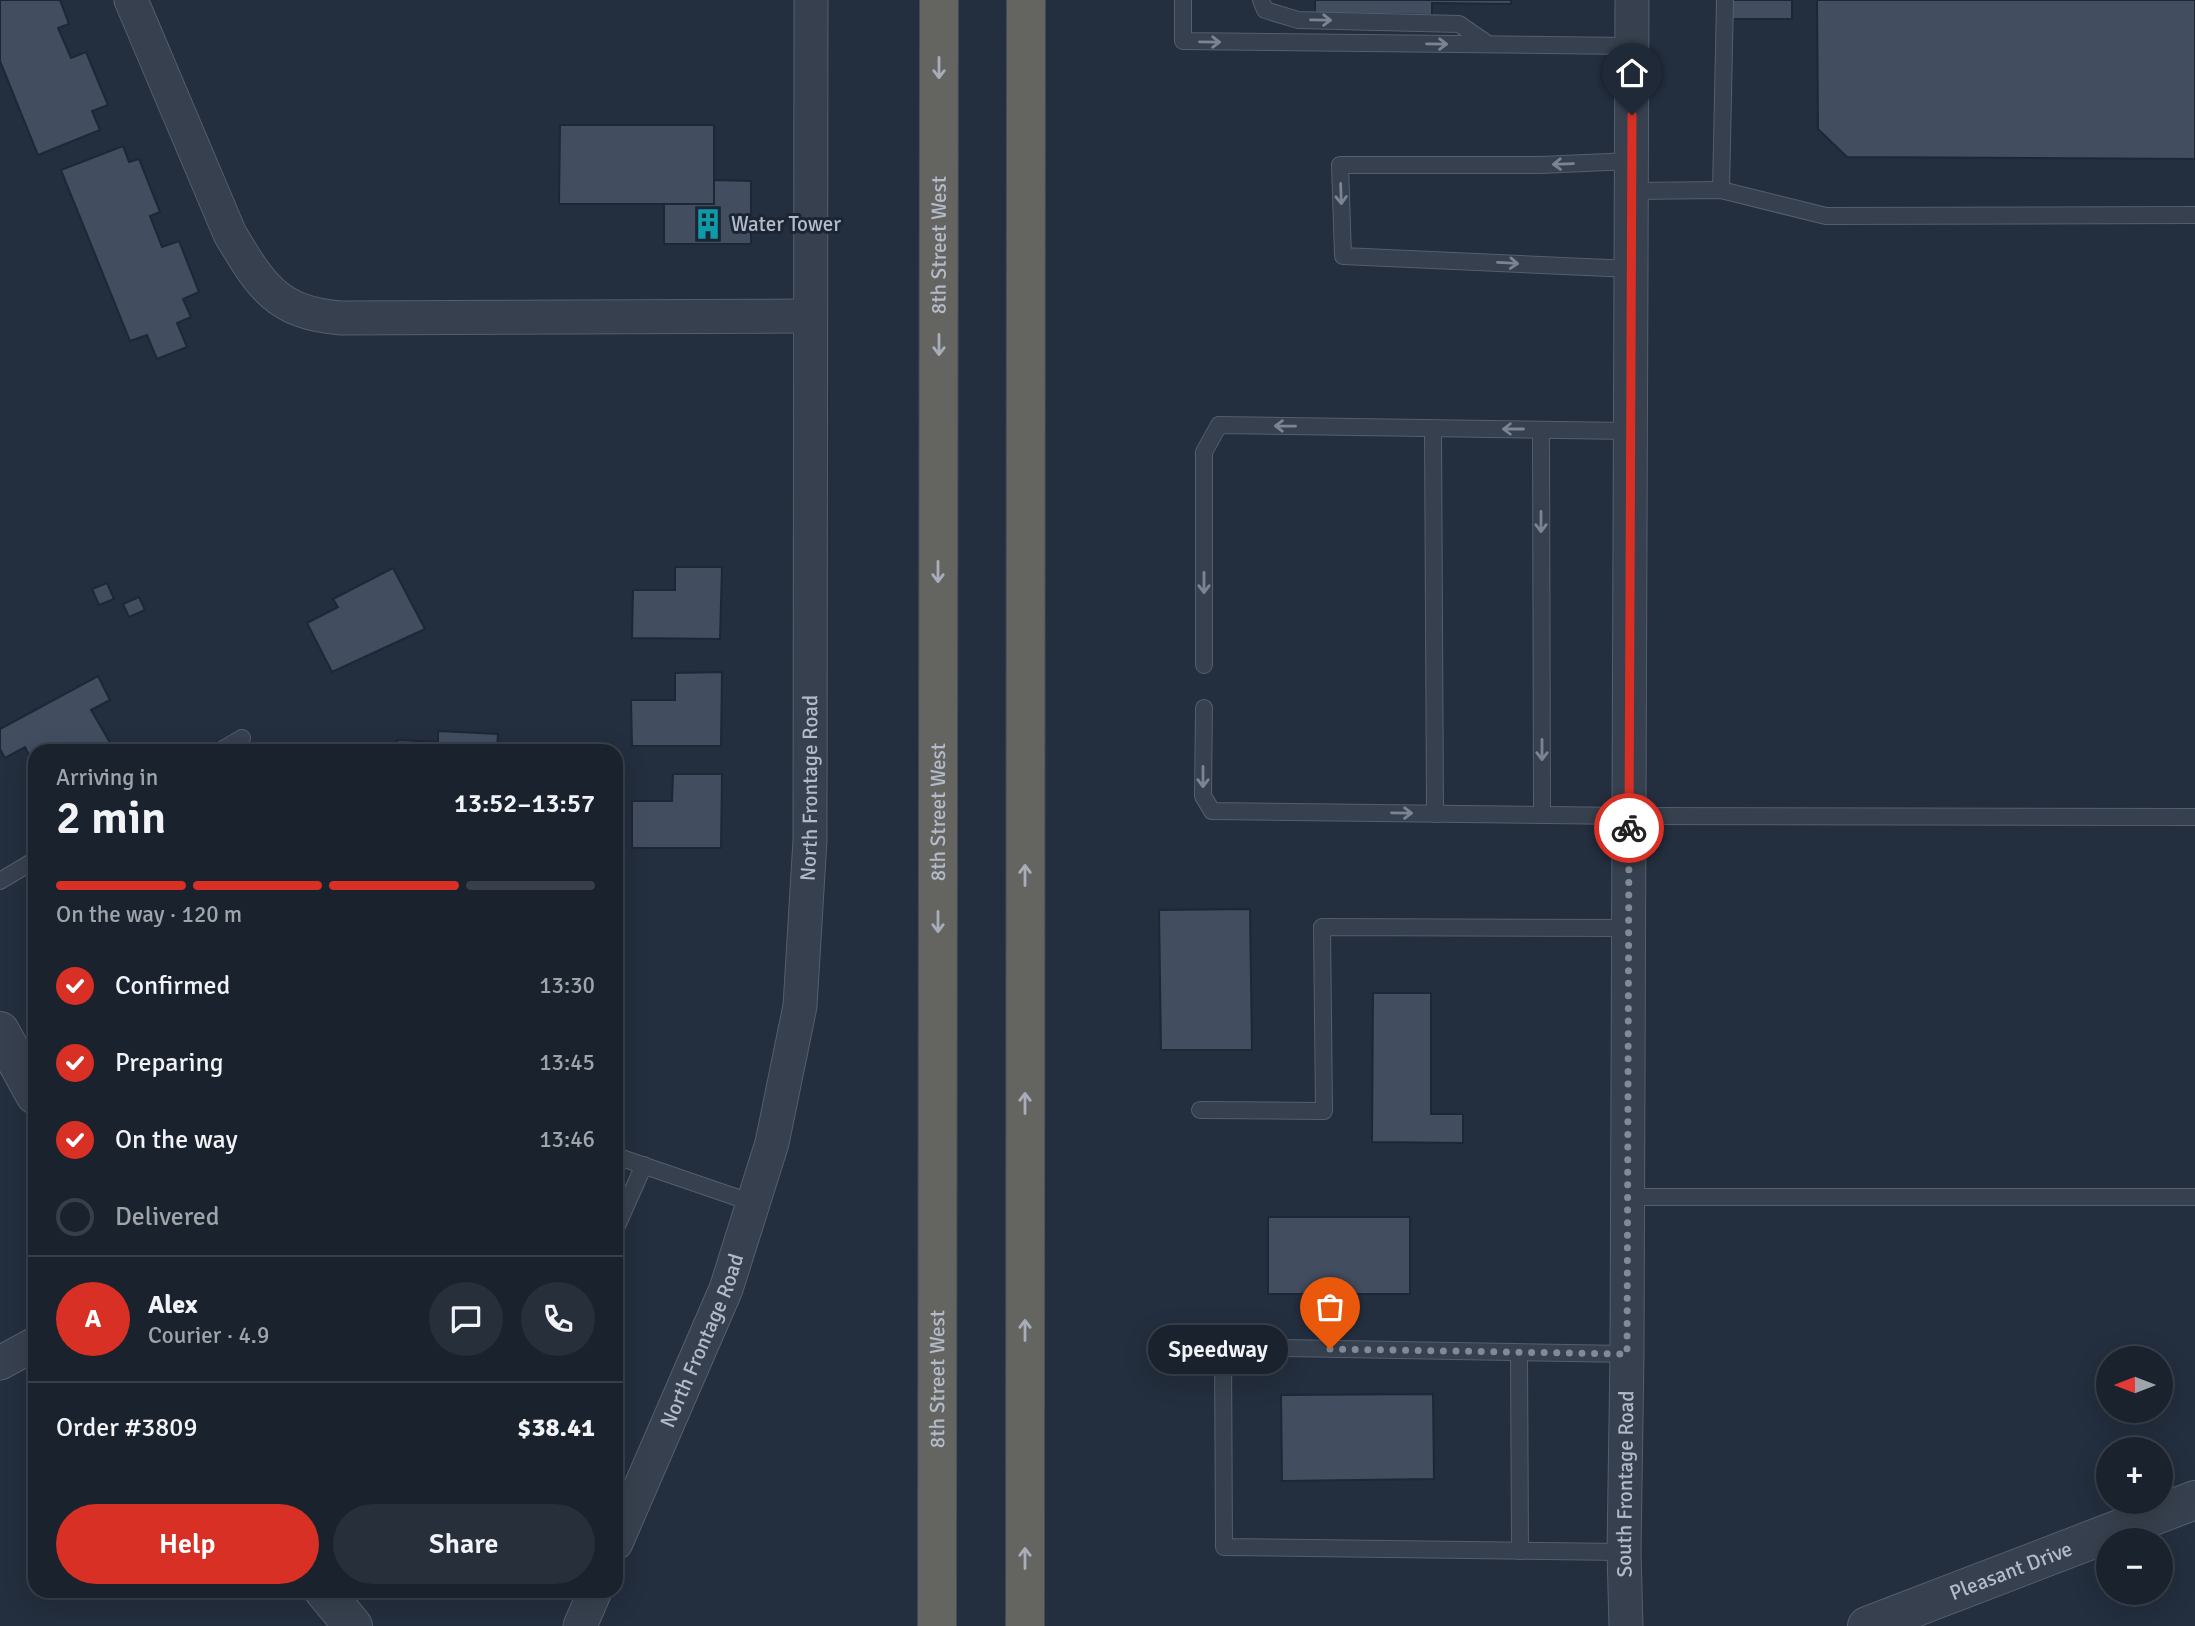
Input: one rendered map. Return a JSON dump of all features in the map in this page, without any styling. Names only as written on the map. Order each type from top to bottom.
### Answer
[{"type":"highway","name":"8th Street West","points":[[937,1626],[939,0]]},
{"type":"highway","points":[[1025,1626],[1026,0]]},
{"type":"street","points":[[131,0],[230,234],[265,288],[284,303],[300,311],[341,318],[810,316]]},
{"type":"street","name":"North Frontage Road","points":[[623,1527],[726,1290],[772,1143],[800,1006],[810,840],[811,0]]},
{"type":"street","name":"South Frontage Road","points":[[1626,1626],[1624,1552],[1628,1197],[1632,0]]},
{"type":"street","points":[[0,1031],[28,1082]]},
{"type":"street","points":[[0,1363],[28,1348]]},
{"type":"street","name":"Pleasant Drive","points":[[1867,1626],[2195,1500]]},
{"type":"street","points":[[330,1598],[353,1626]]},
{"type":"street","points":[[580,1626],[592,1598]]},
{"type":"lane","points":[[1183,0],[1183,41],[1632,46]]},
{"type":"lane","points":[[1249,0],[1298,20],[1459,24],[1488,44]]},
{"type":"lane","points":[[1721,190],[1725,0]]},
{"type":"lane","points":[[1631,269],[1343,256],[1340,165],[1540,165],[1721,190],[1826,216],[2195,215]]},
{"type":"lane","points":[[1204,665],[1204,452],[1219,425],[1630,431]]},
{"type":"lane","points":[[1433,429],[1435,814]]},
{"type":"lane","points":[[1541,430],[1542,815]]},
{"type":"lane","points":[[1204,708],[1203,796],[1212,811],[1629,816],[2195,817]]},
{"type":"lane","points":[[232,744],[242,738]]},
{"type":"lane","points":[[0,881],[28,864]]},
{"type":"lane","points":[[1200,1110],[1324,1111],[1322,927],[1628,928]]},
{"type":"lane","points":[[623,1158],[753,1203]]},
{"type":"lane","points":[[623,1212],[644,1165]]},
{"type":"lane","points":[[1628,1197],[2195,1197]]},
{"type":"lane","points":[[1624,1552],[1224,1547],[1223,1347],[1627,1354]]},
{"type":"lane","points":[[1519,1353],[1520,1551]]},
{"type":"building","points":[[0,0],[60,0],[69,24],[58,28],[71,58],[86,52],[108,105],[92,111],[100,130],[38,155],[0,61]]},
{"type":"building","points":[[1315,0],[1511,0],[1511,4],[1432,3],[1432,15],[1315,13]]},
{"type":"building","points":[[1727,0],[1792,0],[1792,19],[1727,19]]},
{"type":"building","points":[[1817,0],[2195,0],[2195,159],[1847,157],[1818,129]]},
{"type":"building","points":[[560,125],[714,125],[714,204],[559,204]]},
{"type":"building","points":[[123,146],[129,162],[139,159],[160,212],[150,216],[162,247],[179,241],[199,292],[183,299],[191,317],[177,323],[187,347],[157,359],[147,335],[130,341],[61,170]]},
{"type":"building","name":"Water Tower","points":[[714,180],[751,181],[751,244],[664,244],[664,204],[714,204]]},
{"type":"building","points":[[675,567],[722,567],[720,639],[632,638],[633,590],[675,590]]},
{"type":"building","points":[[393,568],[425,629],[332,672],[307,623],[338,607],[333,599]]},
{"type":"building","points":[[107,583],[114,599],[99,605],[92,589]]},
{"type":"building","points":[[139,597],[145,610],[129,617],[123,604]]},
{"type":"building","points":[[722,672],[721,746],[632,746],[631,700],[675,700],[675,673]]},
{"type":"building","points":[[98,676],[110,700],[91,710],[111,744],[28,744],[28,753],[25,747],[5,758],[0,749],[0,729]]},
{"type":"building","points":[[438,731],[498,734],[497,744],[397,744],[397,740],[438,742]]},
{"type":"building","points":[[673,774],[722,774],[721,848],[632,848],[632,801],[672,801]]},
{"type":"building","points":[[1250,909],[1252,1050],[1161,1050],[1159,910]]},
{"type":"building","points":[[1373,993],[1431,993],[1431,1114],[1463,1114],[1463,1143],[1372,1142]]},
{"type":"building","points":[[1268,1217],[1410,1217],[1410,1294],[1268,1294]]},
{"type":"building","points":[[1433,1394],[1434,1479],[1282,1481],[1281,1395]]},
{"type":"way so far","points":[[1330,1349],[1627,1354],[1629,828]]},
{"type":"place","name":"Water Tower","points":[[708,224]]},
{"type":"place","name":"Speedway","points":[[1330,1349]]},
{"type":"route","points":[[1629,828],[1632,115]]}]
